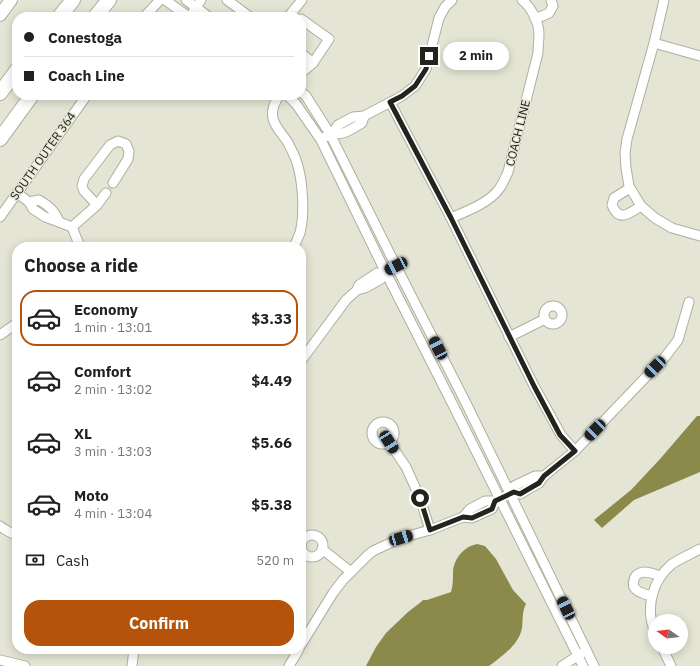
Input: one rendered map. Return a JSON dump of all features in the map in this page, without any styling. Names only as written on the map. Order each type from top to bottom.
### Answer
[{"type":"highway","points":[[64,12],[74,0]]},
{"type":"highway","points":[[99,12],[109,0]]},
{"type":"highway","points":[[0,93],[12,77]]},
{"type":"highway","points":[[0,139],[28,100]]},
{"type":"main road","points":[[0,15],[11,0]]},
{"type":"street","points":[[149,12],[160,0]]},
{"type":"street","points":[[165,0],[182,12]]},
{"type":"street","points":[[186,0],[198,4],[205,12]]},
{"type":"street","points":[[227,0],[243,12]]},
{"type":"street","points":[[294,12],[302,0]]},
{"type":"street","points":[[321,140],[332,134],[345,133],[362,123],[364,116],[402,96],[415,86],[426,69],[439,18],[452,0]]},
{"type":"street","points":[[535,19],[549,13],[553,6],[551,0]]},
{"type":"street","points":[[664,0],[654,43],[627,139],[625,153],[626,168],[630,188],[641,206],[655,218],[672,228],[700,236]]},
{"type":"street","name":"COACH LINE","points":[[451,218],[490,199],[503,184],[508,172],[538,53],[539,32],[527,1]]},
{"type":"street","points":[[306,23],[329,39],[313,63],[306,69]]},
{"type":"street","points":[[654,43],[700,56]]},
{"type":"street","points":[[306,58],[313,63]]},
{"type":"street","points":[[306,96],[332,134],[396,266],[512,492],[594,666]]},
{"type":"street","name":"SOUTH OUTER 364","points":[[0,217],[83,100]]},
{"type":"street","points":[[276,100],[272,116],[274,123],[296,160],[302,185],[301,227],[296,242]]},
{"type":"street","points":[[292,100],[321,140],[384,272],[583,666]]},
{"type":"street","points":[[390,102],[451,218],[509,337],[560,435],[575,451]]},
{"type":"street","points":[[97,205],[84,192],[82,186],[84,179],[110,144],[118,141],[126,144],[130,151],[128,159],[113,183]]},
{"type":"street","points":[[630,188],[614,198],[612,206],[616,213],[625,215],[641,206]]},
{"type":"street","points":[[72,227],[97,205],[106,192]]},
{"type":"street","points":[[16,193],[29,202],[39,200],[43,202],[56,213],[59,222],[72,227],[78,242]]},
{"type":"street","points":[[306,354],[346,300],[357,290],[359,285],[377,273],[384,272],[396,266]]},
{"type":"street","points":[[306,637],[333,592],[368,555],[401,538],[430,530],[463,517],[472,518],[492,509],[498,500],[512,492],[514,486],[534,476],[544,476],[575,451],[665,357],[678,340],[689,302]]},
{"type":"street","points":[[509,337],[545,319]]},
{"type":"street","points":[[0,335],[12,327]]},
{"type":"street","points":[[389,442],[406,467],[420,498],[430,530]]},
{"type":"street","points":[[0,526],[12,533]]},
{"type":"street","points":[[322,549],[351,572]]},
{"type":"street","points":[[650,614],[650,603],[652,596],[661,576],[674,563],[700,549]]},
{"type":"street","points":[[652,596],[637,590],[633,586],[633,581],[639,573],[645,572],[661,576]]},
{"type":"street","points":[[562,666],[586,651]]},
{"type":"street","points":[[132,666],[133,654]]},
{"type":"street","points":[[289,666],[296,654]]},
{"type":"street","points":[[665,654],[671,666]]},
{"type":"street","points":[[0,660],[25,666]]},
{"type":"shaded area","points":[[697,416],[700,416],[700,472],[634,500],[602,528],[594,520],[631,490]]},
{"type":"shaded area","points":[[477,544],[485,546],[496,559],[513,590],[526,604],[520,634],[517,640],[504,655],[489,666],[366,666],[376,647],[386,633],[408,612],[423,600],[451,592],[453,572],[457,558],[467,548]]},
{"type":"route","points":[[420,498],[430,530],[463,517],[472,518],[492,509],[495,501],[514,492],[520,494],[539,483],[544,476],[575,451],[560,435],[534,386],[451,218],[390,102],[402,96],[415,86],[426,69],[429,56]]}]
